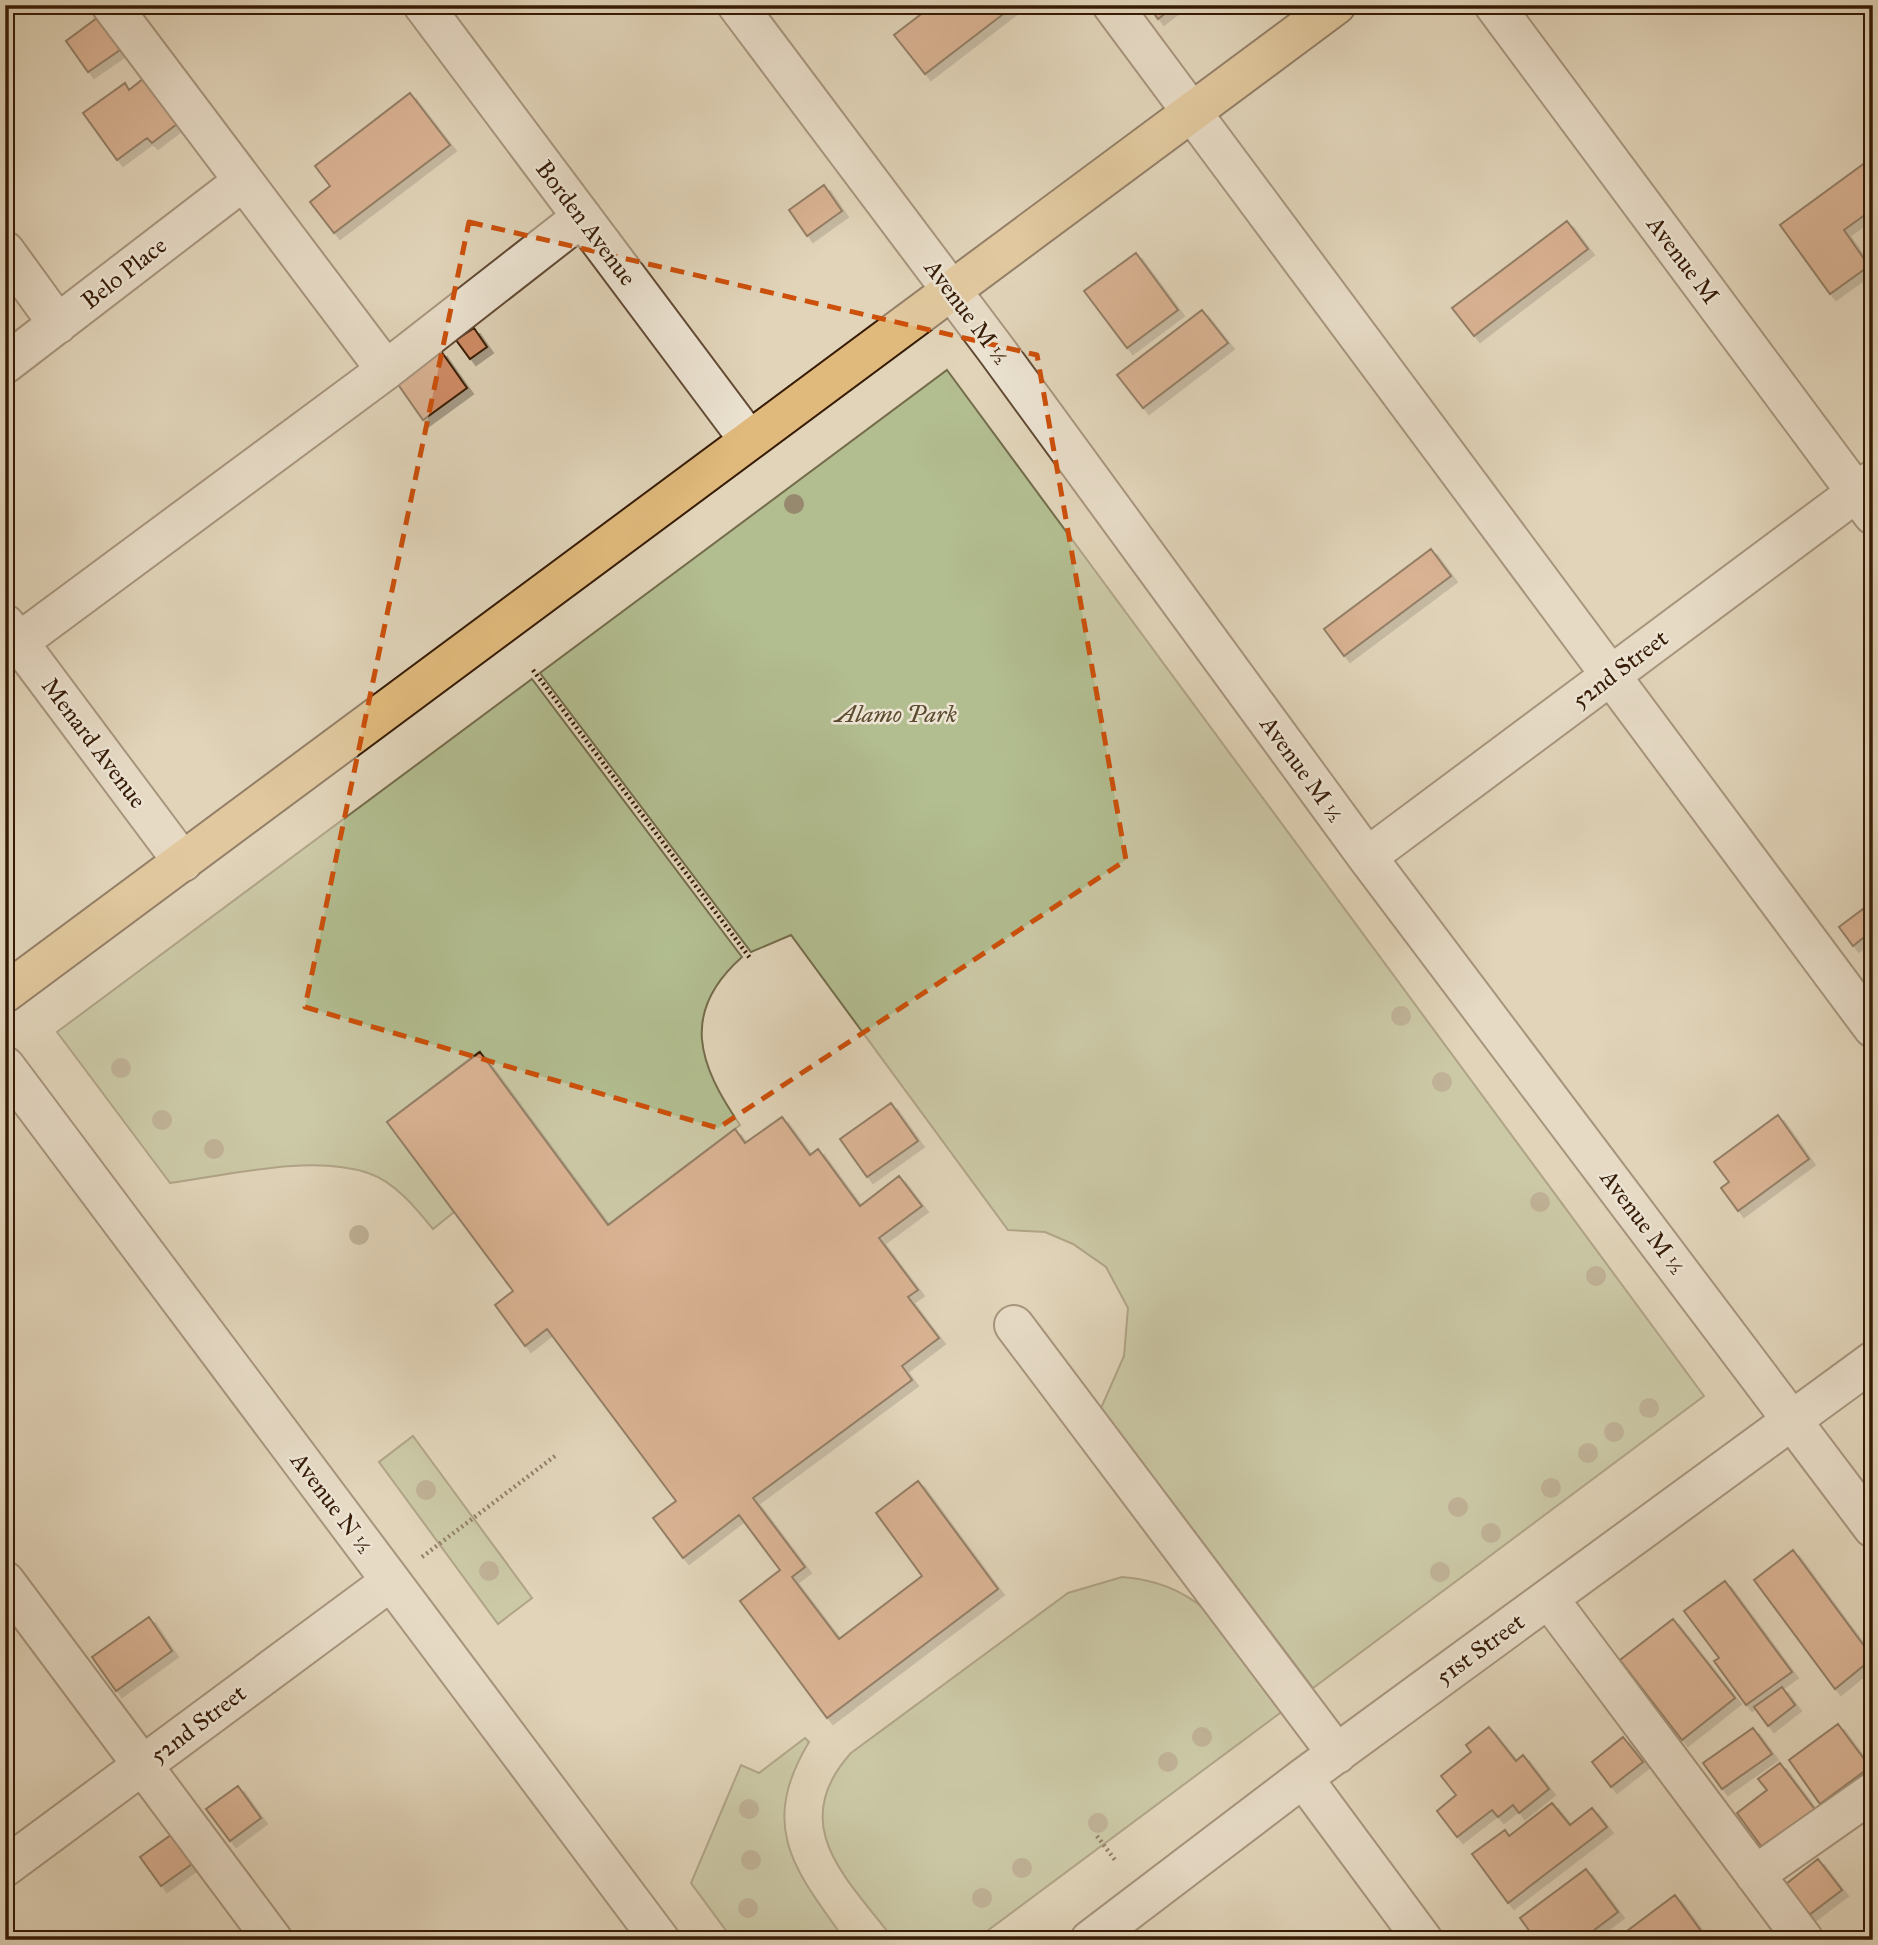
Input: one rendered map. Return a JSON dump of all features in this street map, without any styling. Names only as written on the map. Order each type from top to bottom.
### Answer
[{"type":"main road","points":[[5,993],[1336,5]]},
{"type":"street","points":[[111,5],[386,370]]},
{"type":"street","name":"Borden Avenue","points":[[423,5],[749,440]]},
{"type":"street","name":"Avenue M ½","points":[[737,5],[952,291],[1367,857],[1873,1528]]},
{"type":"street","points":[[1112,5],[1873,1028]]},
{"type":"street","name":"Avenue M","points":[[1494,5],[1867,495]]},
{"type":"street","name":"Belo Place","points":[[5,364],[242,182]]},
{"type":"street","points":[[12,633],[386,370],[582,217]]},
{"type":"street","points":[[5,251],[58,324]]},
{"type":"street","name":"52nd Street","points":[[1367,857],[1611,676],[1867,495]]},
{"type":"street","name":"Menard Avenue","points":[[12,633],[183,862]]},
{"type":"street","name":"Avenue N ½","points":[[5,1066],[660,1940]]},
{"type":"street","points":[[1014,1325],[1337,1754]]},
{"type":"street","name":"51st Street","points":[[1090,1940],[1303,1778],[1873,1362]]},
{"type":"street","points":[[5,1581],[273,1940]]},
{"type":"street","name":"52nd Street","points":[[5,1867],[391,1581]]},
{"type":"street","points":[[1549,1599],[1804,1940]]},
{"type":"street","points":[[1303,1778],[1423,1940]]},
{"type":"street","points":[[1755,1875],[1873,1792]]},
{"type":"path","points":[[533,670],[750,958]]},
{"type":"path","points":[[391,1581],[555,1455]]},
{"type":"path","points":[[1097,1836],[1115,1860]]},
{"type":"highlighted area","points":[[469,222],[1037,355],[1126,860],[718,1128],[305,1007]]},
{"type":"green space","name":"Alamo Park","points":[[947,370],[1704,1396],[1313,1688],[1101,1408],[1124,1356],[1128,1308],[1106,1267],[1073,1244],[1045,1232],[1008,1230],[791,935],[751,952],[540,673]]},
{"type":"green space","points":[[532,679],[742,957],[722,978],[709,998],[703,1019],[702,1040],[714,1081],[740,1125],[608,1225],[479,1052],[387,1122],[454,1212],[433,1229],[396,1189],[378,1177],[346,1168],[321,1165],[270,1168],[170,1183],[57,1032]]},
{"type":"green space","points":[[413,1436],[532,1598],[498,1624],[379,1462]]},
{"type":"green space","points":[[1122,1577],[1152,1582],[1178,1591],[1199,1605],[1235,1641],[1284,1710],[975,1940],[894,1940],[843,1873],[831,1851],[823,1828],[823,1804],[832,1779],[851,1753],[1068,1593]]},
{"type":"green space","points":[[805,1738],[809,1742],[794,1772],[786,1799],[785,1823],[789,1846],[811,1891],[845,1940],[733,1940],[691,1883],[741,1765],[759,1773]]},
{"type":"building","points":[[933,5],[1015,5],[925,74],[894,35]]},
{"type":"building","points":[[1148,5],[1176,5],[1158,19]]},
{"type":"building","points":[[97,18],[120,50],[88,72],[66,41]]},
{"type":"building","points":[[143,79],[177,124],[152,143],[147,138],[117,160],[83,113],[125,83],[129,90]]},
{"type":"building","points":[[410,93],[450,145],[334,233],[310,202],[330,186],[315,166]]},
{"type":"building","points":[[1873,157],[1873,209],[1844,230],[1869,266],[1830,294],[1780,225]]},
{"type":"building","points":[[824,185],[842,211],[807,236],[789,210]]},
{"type":"building","points":[[1567,221],[1588,249],[1474,336],[1452,308]]},
{"type":"building","points":[[1136,253],[1178,310],[1127,348],[1084,291]]},
{"type":"building","points":[[1202,310],[1228,343],[1143,408],[1117,375]]},
{"type":"building","points":[[474,328],[487,347],[470,359],[456,340]]},
{"type":"building","points":[[441,351],[467,388],[423,420],[397,383]]},
{"type":"building","points":[[1431,549],[1451,576],[1344,656],[1324,629]]},
{"type":"building","points":[[1863,909],[1873,923],[1873,930],[1853,946],[1839,927]]},
{"type":"building","points":[[480,1052],[608,1225],[735,1129],[745,1143],[782,1117],[810,1155],[818,1149],[860,1206],[899,1176],[922,1206],[879,1238],[918,1290],[908,1297],[939,1338],[902,1366],[912,1380],[753,1498],[805,1567],[792,1577],[839,1639],[922,1576],[876,1513],[918,1481],[998,1589],[827,1718],[740,1601],[780,1570],[739,1515],[683,1558],[653,1518],[676,1501],[547,1329],[525,1346],[495,1305],[513,1291],[387,1122]]},
{"type":"building","points":[[891,1103],[918,1141],[867,1177],[840,1139]]},
{"type":"building","points":[[1778,1115],[1809,1159],[1738,1211],[1721,1188],[1729,1182],[1714,1162]]},
{"type":"building","points":[[1793,1550],[1873,1658],[1835,1689],[1754,1580]]},
{"type":"building","points":[[1725,1581],[1792,1672],[1746,1705],[1714,1661],[1719,1658],[1684,1611]]},
{"type":"building","points":[[149,1617],[172,1651],[116,1691],[92,1657]]},
{"type":"building","points":[[1673,1619],[1735,1698],[1682,1740],[1620,1660]]},
{"type":"building","points":[[1782,1687],[1795,1705],[1768,1726],[1754,1707]]},
{"type":"building","points":[[1838,1724],[1870,1767],[1820,1804],[1789,1760]]},
{"type":"building","points":[[1489,1727],[1516,1761],[1523,1755],[1549,1789],[1519,1813],[1513,1805],[1498,1817],[1492,1810],[1457,1837],[1437,1811],[1456,1795],[1441,1776],[1471,1752],[1466,1745]]},
{"type":"building","points":[[1753,1728],[1772,1754],[1722,1789],[1703,1763]]},
{"type":"building","points":[[1623,1737],[1643,1762],[1611,1787],[1592,1762]]},
{"type":"building","points":[[1780,1763],[1816,1811],[1764,1850],[1737,1813],[1767,1790],[1758,1779]]},
{"type":"building","points":[[238,1786],[261,1818],[230,1841],[206,1809]]},
{"type":"building","points":[[1552,1803],[1570,1825],[1592,1808],[1607,1827],[1508,1903],[1472,1854],[1505,1830],[1509,1836]]},
{"type":"building","points":[[171,1835],[192,1864],[161,1886],[140,1857]]},
{"type":"building","points":[[1818,1859],[1842,1890],[1809,1915],[1786,1884]]},
{"type":"building","points":[[1586,1869],[1618,1912],[1581,1940],[1536,1940],[1520,1918]]},
{"type":"building","points":[[1675,1895],[1704,1935],[1698,1940],[1615,1940]]}]
